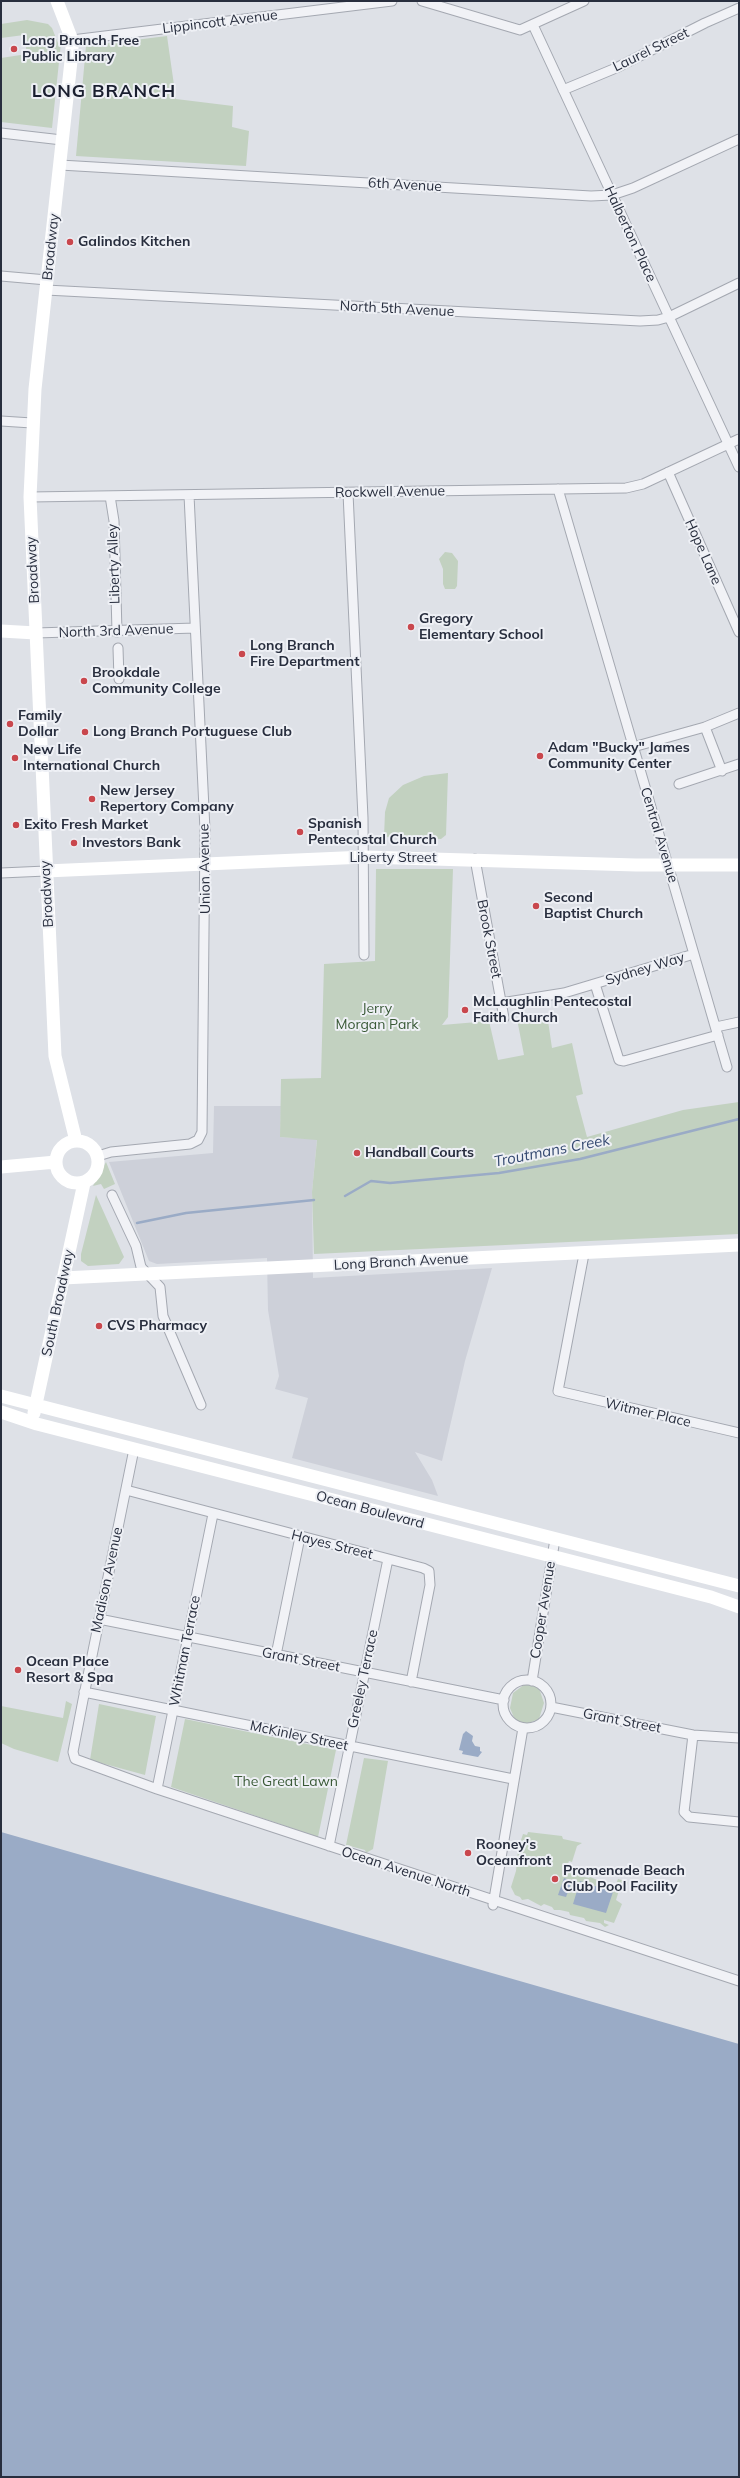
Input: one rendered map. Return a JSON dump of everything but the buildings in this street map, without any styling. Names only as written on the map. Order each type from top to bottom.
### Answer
[{"type":"street","name":"Broadway","points":[[58,1],[72,40],[32,423],[30,497],[55,1056],[76,1141]]},
{"type":"street","name":"Lippincott Avenue","points":[[72,40],[392,1]]},
{"type":"street","points":[[422,1],[520,30],[584,1]]},
{"type":"street","name":"Laurel Street","points":[[563,90],[616,68],[704,23],[739,8]]},
{"type":"street","name":"Halberton Place","points":[[532,25],[739,467]]},
{"type":"street","points":[[1,132],[62,140]]},
{"type":"street","name":"6th Avenue","points":[[60,165],[591,196],[612,195],[633,188],[739,139]]},
{"type":"street","name":"North 5th Avenue","points":[[1,276],[47,285],[640,321],[658,320],[669,317],[739,284]]},
{"type":"street","points":[[1,421],[32,423]]},
{"type":"street","name":"Rockwell Avenue","points":[[30,497],[626,488],[643,484],[739,439]]},
{"type":"street","name":"Hope Lane","points":[[668,472],[739,632]]},
{"type":"street","name":"Central Avenue","points":[[558,489],[727,1067]]},
{"type":"street","points":[[348,493],[365,857],[364,955]]},
{"type":"street","name":"Union Avenue","points":[[98,1156],[111,1152],[190,1144],[198,1140],[202,1132],[205,863],[196,628],[189,495]]},
{"type":"street","name":"Liberty Alley","points":[[110,496],[114,521],[117,632]]},
{"type":"street","name":"North 3rd Avenue","points":[[36,633],[117,632],[196,628]]},
{"type":"street","points":[[1,631],[36,633]]},
{"type":"street","points":[[118,648],[119,679]]},
{"type":"street","points":[[633,747],[705,727],[739,714]]},
{"type":"street","points":[[705,727],[722,771]]},
{"type":"street","points":[[679,784],[722,771],[739,764]]},
{"type":"street","name":"Liberty Street","points":[[46,871],[365,857],[668,865],[739,865]]},
{"type":"street","name":"Brook Street","points":[[475,859],[504,1018]]},
{"type":"street","points":[[1,873],[46,871]]},
{"type":"street","name":"Sydney Way","points":[[501,1003],[564,993],[694,954]]},
{"type":"street","points":[[595,984],[619,1060],[624,1061],[717,1031],[739,1022]]},
{"type":"street","points":[[76,1141],[87,1143],[98,1156],[99,1163],[95,1175],[84,1183],[77,1184],[65,1180],[60,1175],[56,1162],[60,1150],[64,1146],[76,1141]]},
{"type":"street","points":[[1,1167],[56,1162]]},
{"type":"street","name":"South Broadway","points":[[32,1423],[84,1183]]},
{"type":"street","points":[[112,1195],[137,1248],[141,1267],[160,1287],[163,1316],[201,1405]]},
{"type":"street","name":"Long Branch Avenue","points":[[63,1278],[584,1254],[739,1245]]},
{"type":"street","name":"Witmer Place","points":[[584,1254],[558,1392],[739,1434]]},
{"type":"street","name":"Ocean Boulevard","points":[[1,1396],[739,1586]]},
{"type":"street","name":"Ocean Boulevard","points":[[1,1412],[32,1423],[712,1597],[739,1607]]},
{"type":"street","name":"Madison Avenue","points":[[75,1759],[73,1752],[84,1692],[134,1449]]},
{"type":"street","name":"Hayes Street","points":[[126,1490],[300,1537],[423,1568],[429,1571],[430,1576],[412,1682]]},
{"type":"street","name":"Whitman Terrace","points":[[157,1789],[213,1514]]},
{"type":"street","points":[[276,1655],[300,1537]]},
{"type":"street","name":"Cooper Avenue","points":[[532,1681],[555,1539]]},
{"type":"street","name":"Greeley Terrace","points":[[329,1846],[388,1559]]},
{"type":"street","name":"Grant Street","points":[[99,1619],[504,1700]]},
{"type":"street","points":[[532,1681],[539,1683],[548,1693],[551,1707],[549,1714],[538,1726],[523,1728],[507,1718],[504,1700],[511,1687],[517,1682],[532,1681]]},
{"type":"street","name":"McKinley Street","points":[[84,1692],[513,1779]]},
{"type":"street","name":"Grant Street","points":[[551,1707],[693,1735],[739,1738]]},
{"type":"street","points":[[493,1902],[523,1728]]},
{"type":"street","points":[[693,1735],[684,1812],[689,1816],[739,1822]]},
{"type":"street","name":"Ocean Avenue North","points":[[75,1759],[157,1789],[493,1902],[739,1981]]},
{"type":"shaded area","points":[[214,1106],[281,1106],[280,1137],[317,1139],[312,1192],[313,1278],[492,1268],[465,1361],[442,1461],[415,1452],[432,1480],[438,1496],[292,1458],[308,1398],[275,1389],[279,1376],[268,1310],[267,1258],[157,1264],[149,1261],[109,1162],[213,1153]]},
{"type":"green space","points":[[27,20],[48,24],[52,28],[58,43],[61,43],[52,128],[1,122],[1,58],[27,54],[24,35],[1,38],[1,24]]},
{"type":"green space","points":[[167,36],[176,99],[233,106],[232,127],[249,131],[246,166],[76,156],[86,46]]},
{"type":"green space","points":[[445,552],[452,553],[458,561],[457,586],[455,589],[445,589],[443,584],[443,569],[439,559]]},
{"type":"green space","points":[[448,773],[446,835],[441,839],[384,837],[385,812],[389,798],[403,785],[424,776]]},
{"type":"green space","name":"Jerry Morgan Park","points":[[376,869],[453,869],[448,1017],[442,1025],[489,1021],[498,1060],[524,1055],[517,1019],[547,1014],[552,1048],[572,1043],[583,1094],[576,1096],[587,1137],[683,1110],[739,1102],[739,1234],[314,1254],[312,1192],[317,1140],[280,1137],[281,1079],[321,1078],[324,964],[375,961]]},
{"type":"green space","points":[[106,1162],[115,1184],[104,1189],[101,1184],[93,1186]]},
{"type":"green space","points":[[96,1195],[124,1257],[119,1264],[88,1266],[81,1261],[81,1254]]},
{"type":"green space","points":[[525,1684],[532,1684],[539,1688],[544,1703],[539,1719],[526,1724],[515,1720],[510,1708],[513,1693]]},
{"type":"green space","points":[[66,1701],[72,1704],[58,1762],[14,1749],[1,1743],[1,1706],[63,1718]]},
{"type":"green space","points":[[99,1704],[156,1716],[145,1775],[90,1760]]},
{"type":"green space","name":"The Great Lawn","points":[[185,1719],[336,1750],[318,1837],[171,1787]]},
{"type":"green space","points":[[364,1758],[388,1761],[373,1849],[366,1853],[365,1850],[346,1845]]},
{"type":"green space","name":"Promenade Beach Club Pool Facility","points":[[528,1832],[562,1836],[563,1839],[582,1843],[577,1846],[572,1862],[569,1861],[565,1872],[590,1877],[615,1887],[618,1879],[628,1882],[627,1886],[621,1884],[616,1900],[622,1904],[614,1923],[604,1920],[604,1923],[609,1925],[605,1927],[600,1923],[586,1921],[584,1918],[570,1915],[569,1912],[554,1910],[552,1907],[544,1904],[541,1906],[528,1899],[522,1900],[520,1897],[515,1895],[511,1887],[516,1871],[518,1849],[523,1834],[527,1835]]},
{"type":"water","points":[[466,1731],[473,1736],[472,1741],[475,1746],[480,1747],[480,1751],[482,1752],[478,1757],[462,1754],[463,1751],[459,1750],[463,1734]]},
{"type":"water","points":[[1,1832],[739,2044],[739,2477],[1,2477]]},
{"type":"water","points":[[564,1878],[572,1881],[566,1897],[558,1895]]},
{"type":"water","points":[[580,1881],[613,1892],[606,1913],[573,1904]]},
{"type":"waterway","name":"Troutmans Creek","points":[[345,1196],[371,1181],[390,1183],[499,1173],[580,1159],[739,1119]]},
{"type":"waterway","points":[[137,1223],[186,1213],[314,1200]]},
{"type":"place","name":"Long Branch Free Public Library","points":[[14,49]]},
{"type":"place","name":"Galindos Kitchen","points":[[70,242]]},
{"type":"place","name":"Gregory Elementary School","points":[[411,627]]},
{"type":"place","name":"Long Branch Fire Department","points":[[242,654]]},
{"type":"place","name":"Brookdale Community College","points":[[84,681]]},
{"type":"place","name":"Family Dollar","points":[[10,724]]},
{"type":"place","name":"Long Branch Portuguese Club","points":[[85,732]]},
{"type":"place","name":"Adam \"Bucky\" James Community Center","points":[[540,756]]},
{"type":"place","name":"New Life International Church","points":[[15,758]]},
{"type":"place","name":"New Jersey Repertory Company","points":[[92,799]]},
{"type":"place","name":"Exito Fresh Market","points":[[16,825]]},
{"type":"place","name":"Spanish Pentecostal Church","points":[[300,832]]},
{"type":"place","name":"Investors Bank","points":[[74,843]]},
{"type":"place","name":"Second Baptist Church","points":[[536,906]]},
{"type":"place","name":"McLaughlin Pentecostal Faith Church","points":[[465,1010]]},
{"type":"place","name":"Handball Courts","points":[[357,1153]]},
{"type":"place","name":"CVS Pharmacy","points":[[99,1326]]},
{"type":"place","name":"Ocean Place Resort & Spa","points":[[18,1670]]},
{"type":"place","name":"Rooney's Oceanfront","points":[[468,1853]]},
{"type":"place","name":"Promenade Beach Club Pool Facility","points":[[555,1879]]},
{"type":"district","name":"LONG BRANCH","points":[[104,92]]}]
